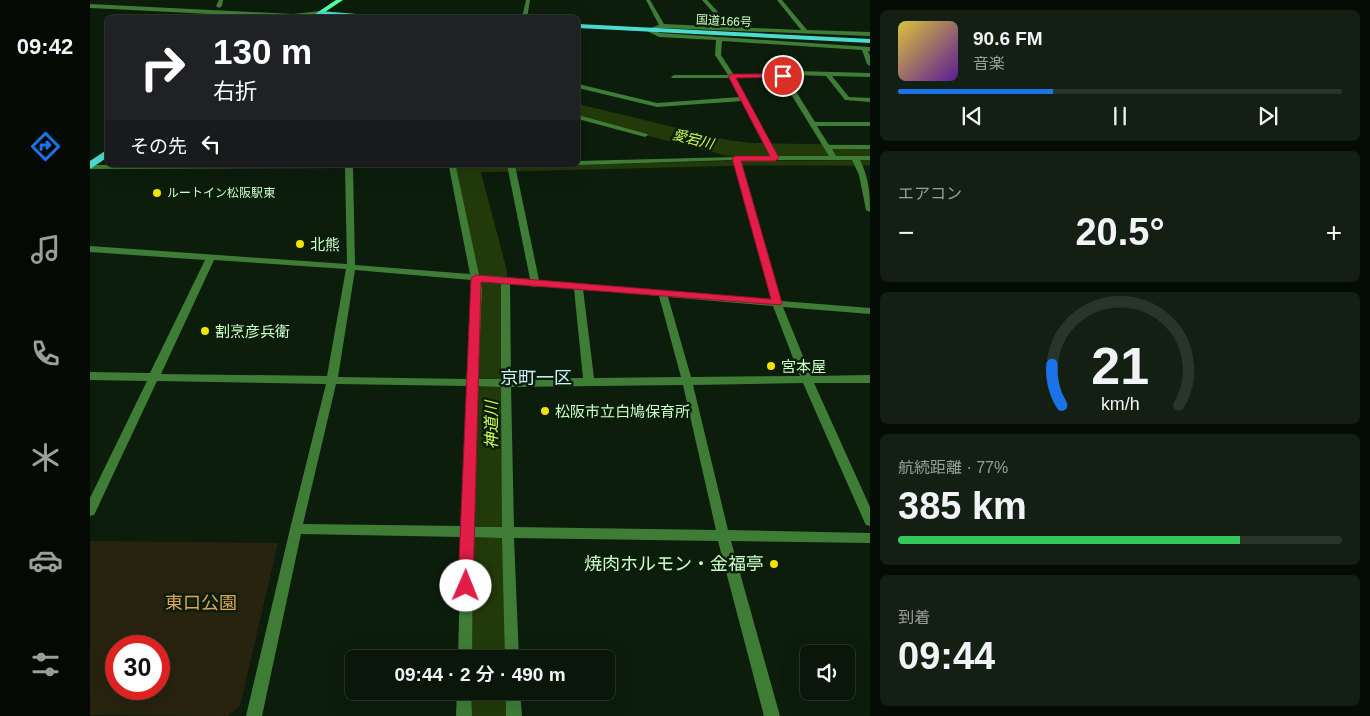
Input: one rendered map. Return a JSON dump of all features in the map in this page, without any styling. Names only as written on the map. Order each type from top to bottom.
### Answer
[{"type":"highway","points":[[317,15],[320,13],[344,15]]},
{"type":"highway","name":"国道166号","points":[[580,26],[870,41]]},
{"type":"highway","points":[[90,167],[105,154]]},
{"type":"main road","points":[[320,13],[340,0]]},
{"type":"street","points":[[219,6],[221,0]]},
{"type":"street","points":[[525,15],[528,0]]},
{"type":"street","points":[[648,0],[662,26]]},
{"type":"street","points":[[704,0],[730,28]]},
{"type":"street","points":[[779,0],[804,30]]},
{"type":"street","points":[[90,2],[219,6],[320,13]]},
{"type":"street","points":[[90,6],[277,15]]},
{"type":"street","points":[[208,15],[211,11]]},
{"type":"street","points":[[302,15],[320,13]]},
{"type":"street","points":[[649,30],[662,26],[870,34]]},
{"type":"street","points":[[649,30],[660,35],[718,40],[867,48],[870,64]]},
{"type":"street","points":[[718,40],[718,55],[732,76],[775,158]]},
{"type":"street","points":[[674,77],[783,76],[795,73],[870,75]]},
{"type":"street","points":[[828,74],[846,99],[870,100]]},
{"type":"street","points":[[783,76],[833,157]]},
{"type":"street","points":[[580,86],[657,105],[743,99]]},
{"type":"street","points":[[580,118],[645,135]]},
{"type":"street","points":[[813,124],[870,124]]},
{"type":"street","points":[[827,147],[870,147]]},
{"type":"street","points":[[580,163],[738,162],[775,158],[833,157],[857,161],[870,158]]},
{"type":"street","points":[[857,161],[863,175],[870,210]]},
{"type":"street","points":[[738,162],[777,303],[807,380],[870,520]]},
{"type":"street","points":[[90,167],[349,167],[351,267],[332,380],[254,716]]},
{"type":"street","points":[[452,167],[477,278],[467,532],[465,650]]},
{"type":"street","points":[[511,168],[535,284]]},
{"type":"street","points":[[90,249],[351,267],[578,288],[870,311]]},
{"type":"street","points":[[90,511],[211,257]]},
{"type":"street","points":[[504,280],[504,383],[512,650]]},
{"type":"street","points":[[578,288],[590,383]]},
{"type":"street","points":[[663,294],[687,381],[723,535],[772,716]]},
{"type":"street","points":[[90,376],[474,383],[870,379]]},
{"type":"street","points":[[296,529],[870,538]]},
{"type":"street","points":[[464,700],[464,716]]},
{"type":"street","points":[[513,700],[514,716]]},
{"type":"green space","name":"東口公園","points":[[90,541],[278,543],[240,706],[227,716],[90,715]]},
{"type":"waterway","name":"愛宕川","points":[[580,111],[727,148],[751,151],[870,153]]},
{"type":"waterway","points":[[467,170],[747,163],[870,163]]},
{"type":"waterway","name":"神道川","points":[[466,167],[491,271],[490,650]]},
{"type":"waterway","name":"神道川","points":[[490,700],[490,716]]},
{"type":"place","name":"ルートイン松阪駅東","points":[[157,193]]},
{"type":"place","name":"北熊","points":[[300,244]]},
{"type":"place","name":"割烹彦兵衛","points":[[205,331]]},
{"type":"place","name":"宮本屋","points":[[771,366]]},
{"type":"place","name":"松阪市立白鳩保育所","points":[[545,411]]},
{"type":"place","name":"焼肉ホルモン・金福亭","points":[[774,564]]},
{"type":"district","name":"京町一区","points":[[536,378]]},
{"type":"route","points":[[466,586],[476,278],[578,288],[777,303],[736,158],[775,158],[732,76],[783,76]]}]
